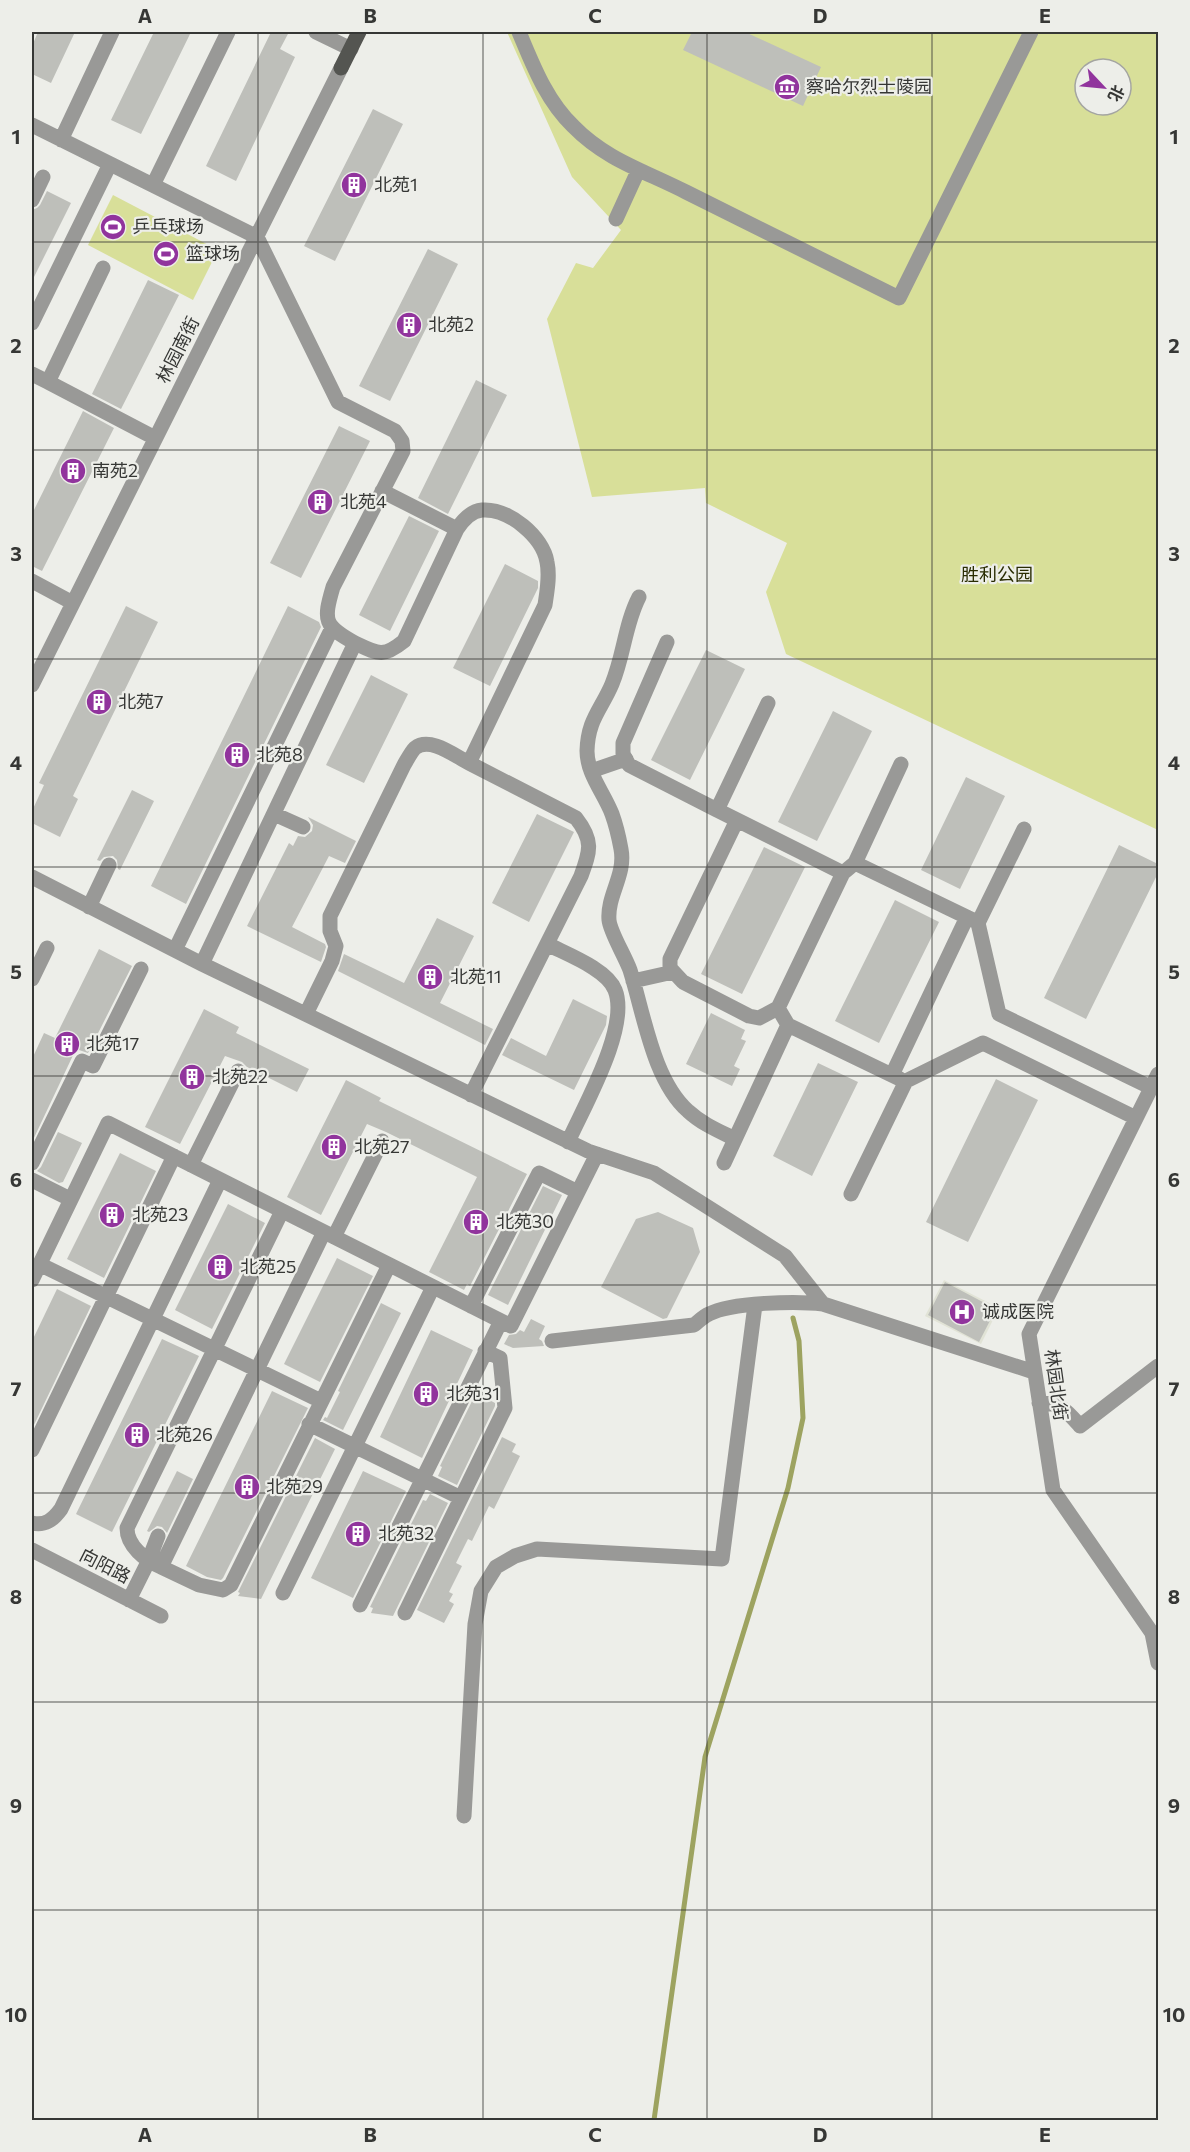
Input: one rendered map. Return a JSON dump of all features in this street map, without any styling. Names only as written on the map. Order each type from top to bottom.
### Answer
[{"type":"main road","name":"林园南街","points":[[341,68],[359,32]]},
{"type":"street","points":[[62,140],[112,32]]},
{"type":"street","points":[[153,185],[228,32]]},
{"type":"street","points":[[316,32],[351,49]]},
{"type":"street","points":[[519,32],[539,79],[554,104],[572,126],[605,152],[638,171],[660,178],[899,298],[1031,32]]},
{"type":"street","name":"林园南街","points":[[32,685],[341,68]]},
{"type":"street","points":[[32,125],[257,237],[338,402],[395,431],[402,441],[403,451],[333,587],[327,608],[328,623],[338,634],[379,654],[390,652],[404,641],[457,529],[466,516],[482,510],[498,513],[526,527],[541,545],[548,562],[545,605],[469,763]]},
{"type":"street","points":[[32,323],[110,164]]},
{"type":"street","points":[[616,219],[638,171]]},
{"type":"street","points":[[32,200],[43,177]]},
{"type":"street","points":[[48,382],[103,268]]},
{"type":"street","points":[[32,374],[155,438]]},
{"type":"street","points":[[382,491],[457,529]]},
{"type":"street","points":[[32,582],[73,603]]},
{"type":"street","points":[[639,597],[631,613],[625,645],[612,685],[590,725],[587,753],[591,771],[611,813],[622,852],[622,873],[610,906],[609,922],[623,951],[662,1076],[675,1097],[695,1116],[735,1139]]},
{"type":"street","points":[[175,950],[332,627]]},
{"type":"street","points":[[667,642],[623,744],[623,754],[629,765],[843,873]]},
{"type":"street","points":[[202,964],[355,643]]},
{"type":"street","points":[[717,810],[768,704]]},
{"type":"street","points":[[306,1014],[332,962],[336,946],[330,931],[330,916],[404,765],[415,748],[427,744],[436,746],[576,818],[586,831],[589,852],[581,876],[471,1095]]},
{"type":"street","points":[[591,771],[626,759]]},
{"type":"street","points":[[737,820],[670,959],[670,968],[682,982],[749,1016],[759,1018],[778,1008],[843,873],[855,863],[901,764]]},
{"type":"street","points":[[274,814],[303,827]]},
{"type":"street","points":[[851,1194],[899,1078],[973,920],[1024,829]]},
{"type":"street","points":[[855,863],[973,920],[999,1014],[1155,1081]]},
{"type":"street","points":[[89,907],[109,865]]},
{"type":"street","points":[[32,878],[202,964],[568,1142],[654,1173],[785,1256],[823,1304]]},
{"type":"street","points":[[547,944],[601,973],[615,989],[618,1016],[614,1040],[568,1142]]},
{"type":"street","points":[[32,979],[47,948]]},
{"type":"street","points":[[32,1163],[82,1061],[93,1066],[141,969]]},
{"type":"street","points":[[633,981],[673,972]]},
{"type":"street","points":[[778,1008],[788,1025],[899,1078],[983,1043],[1136,1118]]},
{"type":"street","points":[[724,1163],[788,1025]]},
{"type":"street","points":[[191,1165],[238,1071]]},
{"type":"street","name":"林园北街","points":[[1155,1081],[1029,1334],[1053,1490],[1152,1633],[1158,1664]]},
{"type":"street","points":[[32,1280],[108,1123],[511,1326],[597,1154]]},
{"type":"street","points":[[129,1600],[154,1564],[329,1234],[382,1141]]},
{"type":"street","points":[[32,1450],[174,1156]]},
{"type":"street","points":[[471,1306],[538,1173],[578,1192]]},
{"type":"street","points":[[32,1180],[70,1199]]},
{"type":"street","points":[[32,1523],[44,1524],[55,1518],[61,1509],[220,1180]]},
{"type":"street","points":[[282,1211],[127,1528],[127,1536],[131,1543],[154,1564],[206,1587],[223,1590],[231,1585],[389,1264]]},
{"type":"street","points":[[39,1264],[321,1401]]},
{"type":"street","points":[[283,1593],[433,1287]]},
{"type":"street","points":[[552,1341],[694,1325],[710,1313],[755,1305],[799,1301],[823,1304],[1034,1372]]},
{"type":"street","points":[[464,1816],[475,1624],[481,1591],[496,1567],[515,1556],[537,1549],[722,1559],[755,1305]]},
{"type":"street","points":[[360,1605],[501,1321]]},
{"type":"street","points":[[405,1613],[505,1408],[500,1358],[485,1351]]},
{"type":"street","points":[[1039,1403],[1050,1402],[1065,1408],[1080,1426],[1158,1366]]},
{"type":"street","points":[[309,1424],[461,1498]]},
{"type":"street","points":[[154,1564],[158,1536]]},
{"type":"street","name":"向阳路","points":[[32,1550],[161,1616]]},
{"type":"shaded area","name":"诚成医院","points":[[944,1280],[999,1308],[981,1344],[925,1316]]},
{"type":"green space","name":"胜利公园","points":[[507,32],[1158,32],[1158,830],[786,654],[766,592],[787,543],[706,503],[705,488],[592,497],[547,319],[576,263],[593,268],[621,230],[572,177]]},
{"type":"green space","name":"篮球场","points":[[113,195],[218,250],[193,300],[88,245]]},
{"type":"building","points":[[38,32],[75,32],[51,83],[32,74],[32,46]]},
{"type":"building","points":[[154,32],[191,32],[141,134],[111,120]]},
{"type":"building","points":[[271,32],[289,32],[280,49],[295,57],[236,181],[206,166]]},
{"type":"building","name":"察哈尔烈士陵园","points":[[692,32],[745,32],[821,67],[803,106],[683,50]]},
{"type":"building","name":"北苑1","points":[[373,109],[403,124],[335,261],[304,246]]},
{"type":"building","points":[[47,191],[71,203],[32,281],[32,210],[40,205]]},
{"type":"building","name":"北苑2","points":[[428,249],[458,264],[390,401],[359,386]]},
{"type":"building","points":[[148,280],[179,295],[121,409],[92,394]]},
{"type":"building","points":[[476,380],[507,395],[448,514],[418,498]]},
{"type":"building","name":"南苑2","points":[[83,411],[114,428],[42,571],[32,566],[32,514]]},
{"type":"building","name":"北苑4","points":[[339,426],[370,441],[301,578],[270,563]]},
{"type":"building","points":[[409,516],[439,531],[390,631],[359,615]]},
{"type":"building","points":[[505,564],[538,581],[538,588],[490,686],[453,668]]},
{"type":"building","name":"北苑7","points":[[126,606],[158,622],[73,796],[78,799],[60,837],[32,823],[32,811],[44,785],[39,783]]},
{"type":"building","name":"北苑8","points":[[288,606],[319,622],[321,627],[186,904],[151,886]]},
{"type":"building","points":[[706,650],[745,669],[690,780],[651,760]]},
{"type":"building","points":[[371,675],[408,694],[364,783],[326,765]]},
{"type":"building","points":[[833,711],[872,731],[817,841],[778,822]]},
{"type":"building","points":[[966,777],[1005,796],[960,889],[921,870]]},
{"type":"building","points":[[132,790],[154,801],[120,870],[113,856],[97,860]]},
{"type":"building","points":[[537,814],[574,832],[529,922],[492,903]]},
{"type":"building","points":[[308,817],[356,841],[345,863],[329,856],[292,927],[325,944],[321,962],[247,926],[289,843],[293,846],[298,836],[305,837],[312,831],[313,825]]},
{"type":"building","points":[[1119,845],[1158,864],[1158,873],[1086,1019],[1044,998]]},
{"type":"building","points":[[764,847],[805,867],[742,994],[701,974]]},
{"type":"building","points":[[895,900],[939,922],[879,1043],[835,1021]]},
{"type":"building","name":"北苑11","points":[[437,918],[474,936],[440,1003],[493,1029],[485,1045],[338,971],[344,954],[404,983]]},
{"type":"building","name":"北苑17","points":[[99,949],[132,966],[88,1053],[76,1049],[32,1142],[32,1059],[44,1033],[55,1038]]},
{"type":"building","points":[[573,999],[607,1016],[606,1025],[574,1090],[502,1055],[511,1038],[546,1056]]},
{"type":"building","name":"北苑22","points":[[204,1009],[239,1027],[236,1033],[309,1069],[297,1092],[247,1067],[242,1062],[225,1056],[180,1144],[145,1127]]},
{"type":"building","points":[[711,1013],[745,1030],[741,1039],[746,1041],[734,1066],[740,1069],[732,1086],[686,1064]]},
{"type":"building","points":[[818,1063],[858,1082],[812,1176],[773,1156]]},
{"type":"building","points":[[996,1079],[1038,1100],[968,1242],[926,1222]]},
{"type":"building","points":[[346,1080],[381,1098],[379,1101],[527,1174],[470,1286],[467,1284],[464,1290],[429,1272],[477,1177],[367,1124],[321,1215],[287,1197]]},
{"type":"building","points":[[58,1132],[82,1143],[63,1182],[59,1183],[37,1171]]},
{"type":"building","name":"北苑23","points":[[120,1153],[156,1171],[104,1278],[67,1259]]},
{"type":"building","points":[[543,1186],[562,1195],[508,1305],[488,1295]]},
{"type":"building","name":"北苑25","points":[[228,1204],[265,1223],[212,1329],[175,1310]]},
{"type":"building","points":[[658,1212],[693,1228],[700,1252],[667,1318],[663,1319],[601,1287],[636,1219]]},
{"type":"building","points":[[337,1258],[373,1276],[320,1382],[284,1364]]},
{"type":"building","name":"诚成医院","points":[[945,1282],[996,1309],[979,1342],[928,1315]]},
{"type":"building","points":[[57,1289],[91,1306],[32,1429],[32,1341]]},
{"type":"building","points":[[381,1303],[401,1313],[343,1430],[323,1420],[327,1418],[340,1392],[338,1391]]},
{"type":"building","points":[[531,1319],[545,1326],[539,1339],[544,1346],[513,1348],[504,1344],[509,1335],[516,1334],[520,1330],[524,1332]]},
{"type":"building","name":"北苑31","points":[[431,1330],[473,1350],[422,1458],[380,1437]]},
{"type":"building","name":"北苑26","points":[[162,1339],[199,1356],[112,1532],[76,1514]]},
{"type":"building","name":"北苑29","points":[[272,1391],[308,1408],[223,1578],[221,1580],[207,1577],[186,1566]]},
{"type":"building","points":[[476,1393],[495,1403],[495,1406],[457,1485],[438,1476],[442,1467],[440,1466]]},
{"type":"building","points":[[502,1437],[516,1444],[512,1452],[520,1456],[494,1509],[489,1506],[472,1541],[468,1539],[456,1563],[462,1566],[449,1592],[453,1594],[449,1601],[454,1604],[444,1623],[417,1610]]},
{"type":"building","points":[[315,1438],[335,1449],[261,1599],[238,1596],[240,1593],[238,1592]]},
{"type":"building","points":[[177,1471],[193,1479],[167,1533],[162,1527],[157,1526],[149,1532],[147,1531]]},
{"type":"building","name":"北苑32","points":[[363,1471],[406,1491],[353,1598],[311,1578]]},
{"type":"building","points":[[430,1494],[448,1503],[393,1616],[371,1613],[373,1608],[370,1607],[423,1500],[426,1501]]},
{"type":"waterway","points":[[654,2120],[705,1757],[788,1488],[803,1418],[799,1341],[793,1318]]},
{"type":"place","name":"察哈尔烈士陵园","points":[[787,87]]},
{"type":"place","name":"北苑1","points":[[354,185]]},
{"type":"place","name":"乒乓球场","points":[[113,227]]},
{"type":"place","name":"篮球场","points":[[166,254]]},
{"type":"place","name":"北苑2","points":[[409,325]]},
{"type":"place","name":"南苑2","points":[[73,471]]},
{"type":"place","name":"北苑4","points":[[320,502]]},
{"type":"place","name":"北苑7","points":[[99,702]]},
{"type":"place","name":"北苑8","points":[[237,755]]},
{"type":"place","name":"北苑11","points":[[430,977]]},
{"type":"place","name":"北苑17","points":[[67,1044]]},
{"type":"place","name":"北苑22","points":[[192,1077]]},
{"type":"place","name":"北苑27","points":[[334,1147]]},
{"type":"place","name":"北苑23","points":[[112,1215]]},
{"type":"place","name":"北苑30","points":[[476,1222]]},
{"type":"place","name":"北苑25","points":[[220,1267]]},
{"type":"place","name":"诚成医院","points":[[962,1312]]},
{"type":"place","name":"北苑31","points":[[426,1394]]},
{"type":"place","name":"北苑26","points":[[137,1435]]},
{"type":"place","name":"北苑29","points":[[247,1487]]},
{"type":"place","name":"北苑32","points":[[358,1534]]}]
